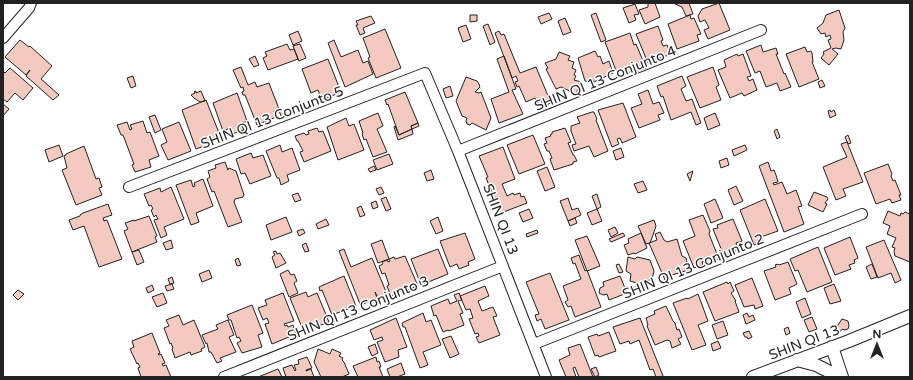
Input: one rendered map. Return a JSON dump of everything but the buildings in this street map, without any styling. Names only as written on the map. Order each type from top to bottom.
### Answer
[{"type":"street","points":[[3,38],[29,8],[31,3]]},
{"type":"street","name":"SHIN QI 13 Conjunto 4","points":[[458,151],[761,30]]},
{"type":"street","name":"SHIN QI 13","points":[[425,73],[458,151],[546,377]]},
{"type":"street","name":"SHIN QI 13 Conjunto 5","points":[[129,186],[425,73]]},
{"type":"street","name":"SHIN QI 13 Conjunto 2","points":[[534,344],[862,214]]},
{"type":"street","name":"SHIN QI 13 Conjunto 3","points":[[224,377],[503,266]]},
{"type":"street","name":"SHIN QI 13","points":[[753,377],[850,341],[910,316]]},
{"type":"street","points":[[837,374],[841,359],[850,341]]},
{"type":"street","points":[[828,349],[837,374]]},
{"type":"street","points":[[797,360],[816,365],[837,374]]}]
